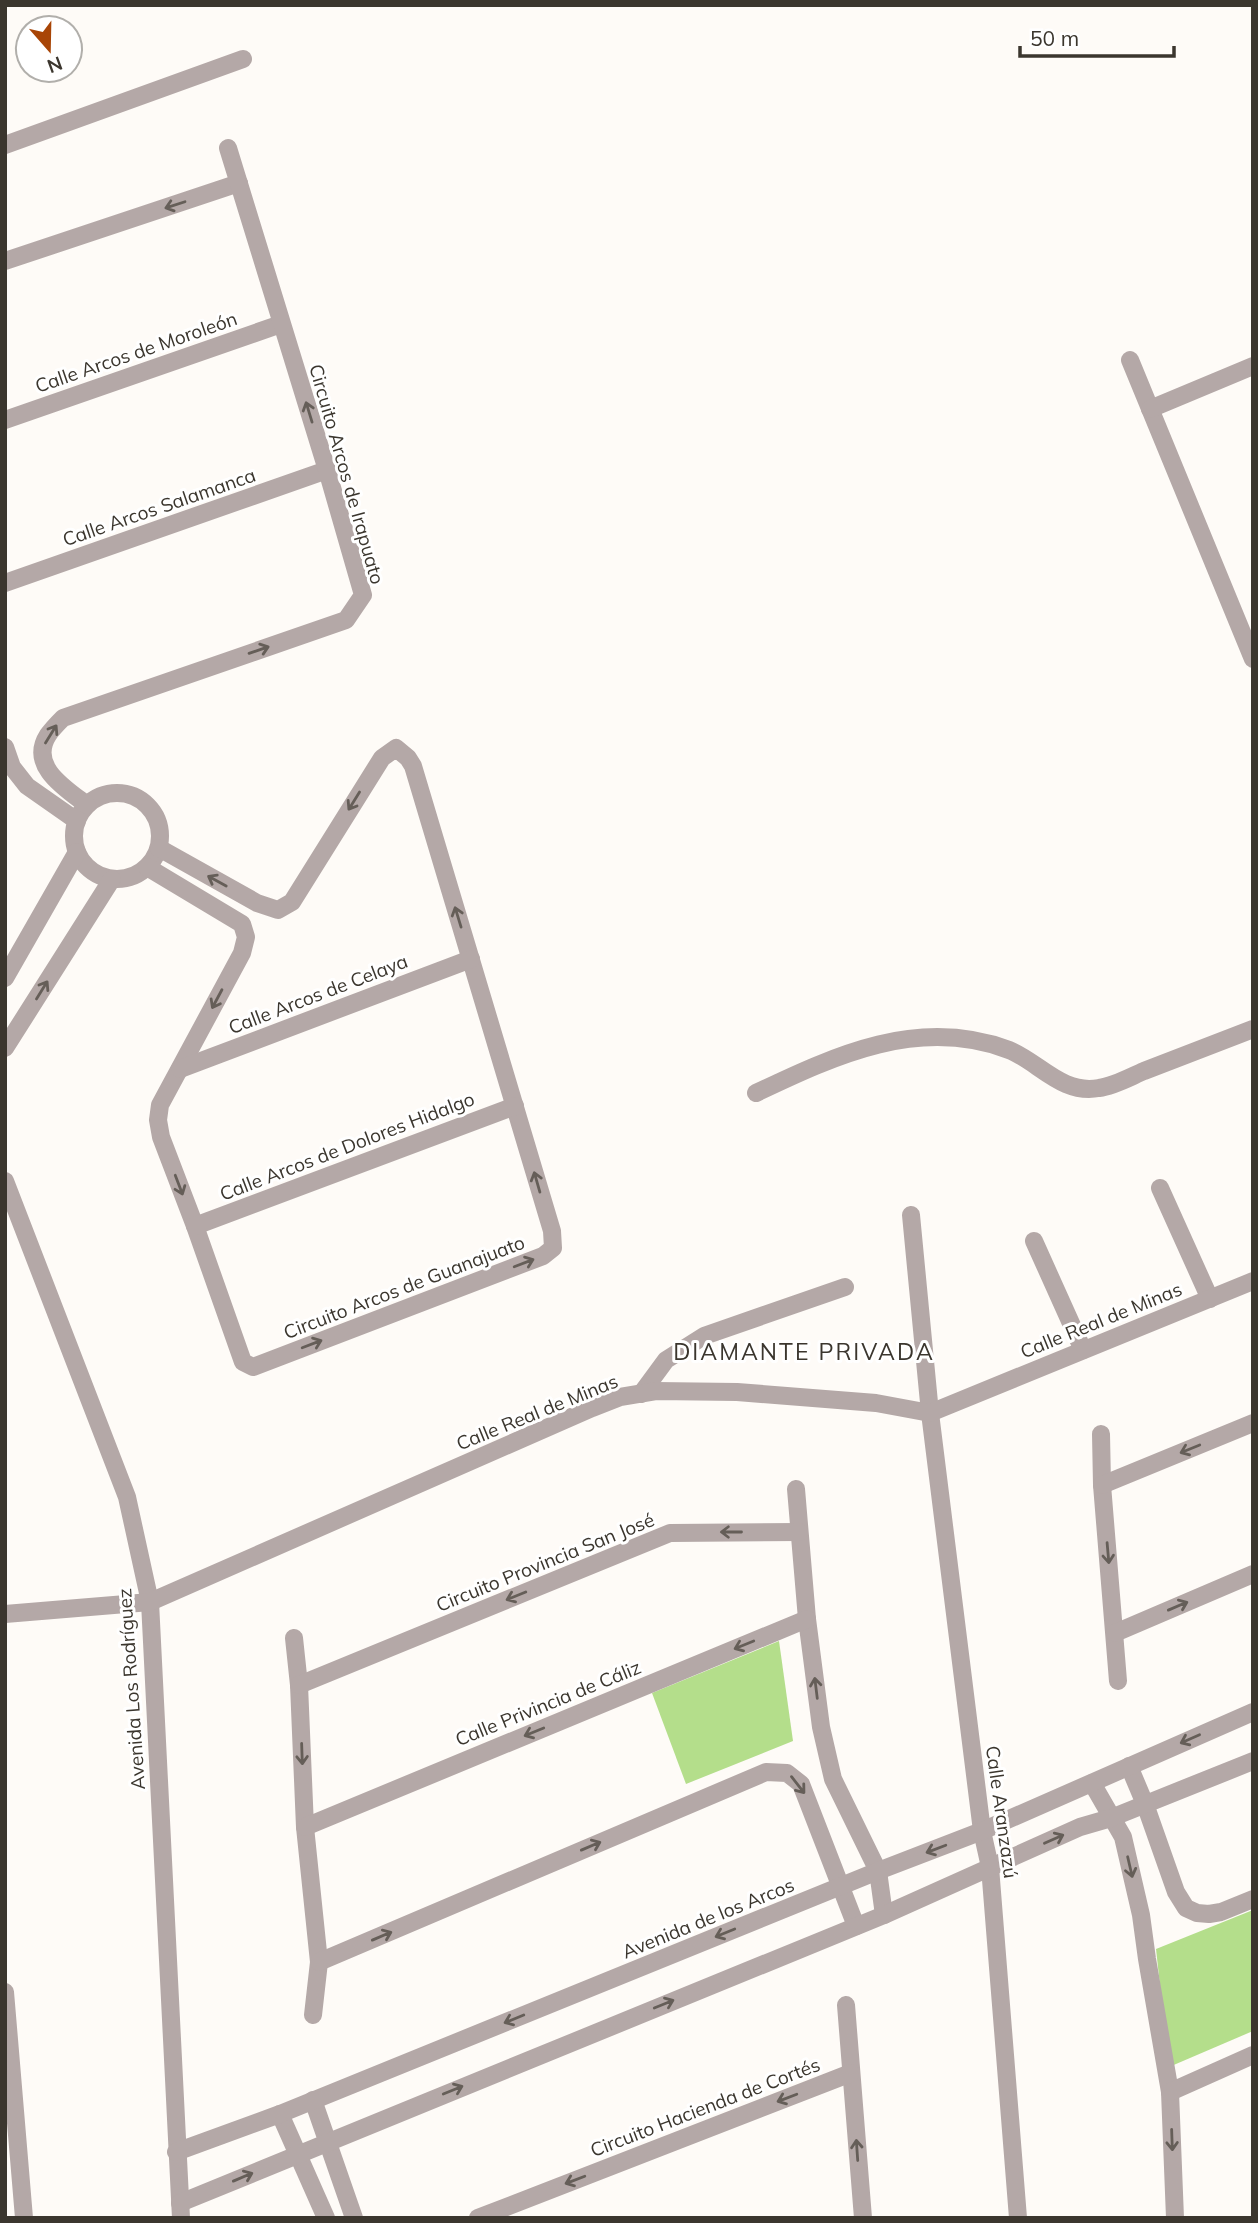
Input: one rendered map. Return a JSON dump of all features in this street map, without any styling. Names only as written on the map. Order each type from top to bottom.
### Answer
[{"type":"street","points":[[5,145],[243,59]]},
{"type":"street","name":"Circuito Arcos de Irapuato","points":[[87,805],[52,778],[42,757],[47,736],[63,718],[346,620],[363,595],[228,148]]},
{"type":"street","points":[[5,261],[239,183]]},
{"type":"street","name":"Calle Arcos de Moroleón","points":[[5,420],[281,324]]},
{"type":"street","points":[[1130,360],[1253,659]]},
{"type":"street","points":[[1150,409],[1253,366]]},
{"type":"street","name":"Calle Arcos Salamanca","points":[[5,583],[327,470]]},
{"type":"street","points":[[5,747],[12,767],[27,786],[77,821]]},
{"type":"street","name":"Circuito Arcos de Guanajuato","points":[[147,867],[242,925],[246,937],[242,953],[160,1105],[158,1120],[161,1137],[243,1362],[253,1367],[543,1256],[552,1248],[552,1231],[413,766],[408,758],[396,748],[382,758],[292,902],[278,910],[257,903],[159,848]]},
{"type":"street","points":[[117,792],[133,795],[147,803],[161,832],[159,848],[147,867],[137,874],[112,879],[97,874],[86,865],[77,852],[74,837],[77,821],[87,805],[101,796],[117,792]]},
{"type":"street","points":[[5,978],[77,852]]},
{"type":"street","points":[[5,1048],[112,879]]},
{"type":"street","name":"Calle Arcos de Celaya","points":[[180,1069],[471,959]]},
{"type":"street","points":[[756,1093],[816,1064],[859,1049],[923,1036],[974,1039],[1012,1052],[1071,1087],[1099,1088],[1253,1029]]},
{"type":"street","name":"Calle Arcos de Dolores Hidalgo","points":[[195,1226],[514,1105]]},
{"type":"street","name":"Avenida Los Rodríguez","points":[[5,1181],[127,1497],[150,1602],[180,2210]]},
{"type":"street","points":[[1160,1188],[1210,1298]]},
{"type":"street","name":"Calle Aranzazú","points":[[911,1215],[930,1413],[982,1831],[990,1867],[1018,2218]]},
{"type":"street","points":[[1034,1241],[1083,1350]]},
{"type":"street","name":"Calle Real de Minas","points":[[5,1614],[150,1602],[620,1397],[656,1391],[737,1392],[876,1403],[930,1413],[1253,1280]]},
{"type":"street","points":[[641,1394],[666,1360],[704,1336],[845,1287]]},
{"type":"street","points":[[1102,1485],[1253,1423]]},
{"type":"street","points":[[1101,1434],[1102,1485],[1118,1681]]},
{"type":"street","points":[[796,1489],[807,1619],[821,1727],[833,1779],[878,1871],[884,1915]]},
{"type":"street","name":"Circuito Provincia San José","points":[[299,1685],[670,1533],[799,1532]]},
{"type":"street","points":[[1115,1633],[1253,1574]]},
{"type":"street","name":"Calle Privincia de Cáliz","points":[[305,1827],[807,1619]]},
{"type":"street","points":[[294,1638],[299,1685],[305,1827],[319,1962],[313,2015]]},
{"type":"street","name":"Avenida de los Arcos","points":[[176,2152],[313,2101],[982,1831],[1253,1712]]},
{"type":"street","points":[[180,2210],[327,2141],[884,1915],[1080,1827],[1111,1818],[1253,1760]]},
{"type":"street","points":[[1129,1766],[1176,1892],[1186,1908],[1209,1914],[1253,1899]]},
{"type":"street","points":[[319,1962],[766,1772],[787,1773],[801,1784],[856,1926]]},
{"type":"street","points":[[1093,1783],[1123,1837],[1141,1916],[1170,2092],[1175,2218]]},
{"type":"street","points":[[5,1992],[24,2218]]},
{"type":"street","points":[[845,2006],[851,2073]]},
{"type":"street","points":[[1170,2092],[1253,2055]]},
{"type":"street","name":"Circuito Hacienda de Cortés","points":[[478,2218],[851,2073],[861,2217]]},
{"type":"street","points":[[313,2101],[354,2218]]},
{"type":"street","points":[[280,2114],[326,2218]]},
{"type":"green space","points":[[779,1641],[793,1741],[686,1784],[652,1693]]},
{"type":"green space","points":[[1253,1910],[1253,2031],[1169,2067],[1156,1949]]},
{"type":"district","name":"DIAMANTE PRIVADA","points":[[804,1352]]}]
